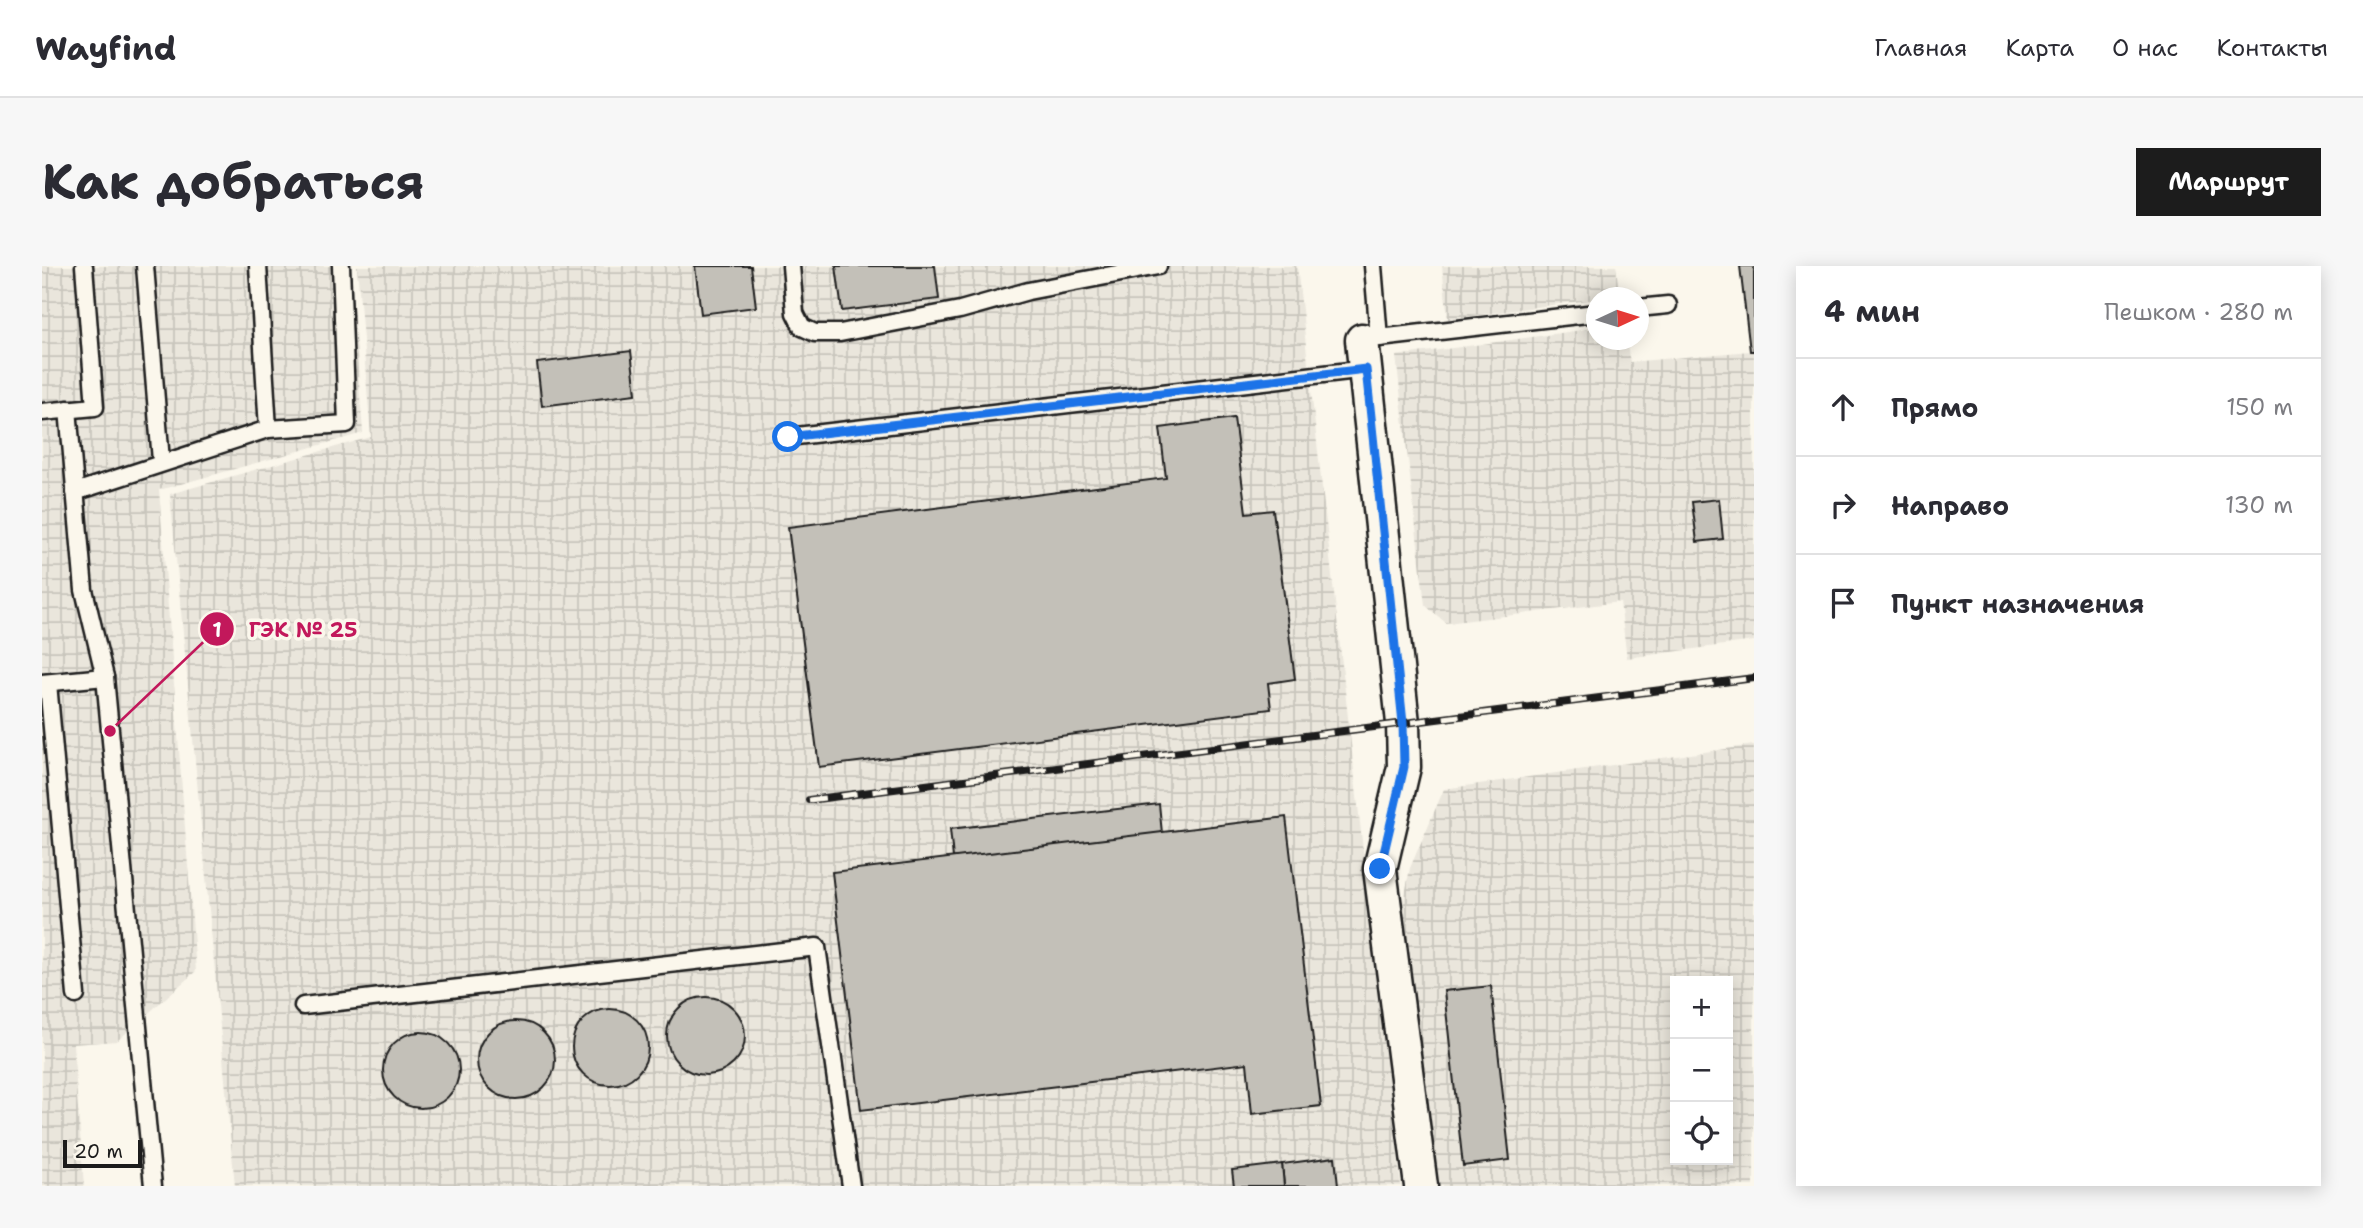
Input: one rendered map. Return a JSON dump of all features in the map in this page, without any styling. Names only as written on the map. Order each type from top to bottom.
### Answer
[{"type":"street","points":[[1369,349],[1403,723],[1404,767],[1380,869],[1421,1186]]},
{"type":"lane","points":[[42,412],[95,407],[84,266]]},
{"type":"lane","points":[[145,266],[161,461]]},
{"type":"lane","points":[[258,266],[268,429]]},
{"type":"lane","points":[[75,492],[161,461],[268,429],[347,424],[341,266]]},
{"type":"lane","points":[[791,266],[798,320],[802,327],[828,334],[960,310],[1028,291],[1158,266]]},
{"type":"lane","points":[[1369,349],[1373,266]]},
{"type":"lane","points":[[1649,307],[1668,304]]},
{"type":"lane","points":[[788,437],[1586,315]]},
{"type":"lane","points":[[68,410],[84,590],[105,677],[153,1186]]},
{"type":"lane","points":[[76,995],[45,683],[105,677]]},
{"type":"lane","points":[[303,1006],[817,947],[851,1186]]},
{"type":"shaded area","points":[[42,266],[350,266],[363,433],[159,490],[196,971],[117,1041],[73,1044],[84,1186],[42,1186]]},
{"type":"shaded area","points":[[357,266],[1297,266],[1401,1186],[235,1186],[170,494],[371,437]]},
{"type":"shaded area","points":[[1442,266],[1616,266],[1618,285],[1586,287],[1586,300],[1448,319]]},
{"type":"shaded area","points":[[1740,266],[1754,266],[1754,641],[1627,658],[1620,602],[1446,623],[1425,605],[1396,356],[1586,329],[1586,350],[1628,350],[1630,362],[1750,351]]},
{"type":"shaded area","points":[[1754,745],[1754,1186],[1433,1186],[1402,911],[1410,868],[1444,789]]},
{"type":"building","points":[[695,266],[751,266],[756,307],[701,314]]},
{"type":"building","points":[[836,266],[935,266],[939,299],[842,311]]},
{"type":"building","points":[[1740,266],[1754,266],[1754,351],[1750,351]]},
{"type":"building","points":[[631,351],[636,394],[542,406],[537,363]]},
{"type":"building","points":[[1234,418],[1246,513],[1273,510],[1295,679],[1268,683],[1271,709],[819,767],[788,527],[1166,478],[1160,428]]},
{"type":"building","points":[[1719,499],[1723,539],[1697,542],[1692,502]]},
{"type":"building","points":[[1159,804],[1162,833],[953,858],[950,829]]},
{"type":"building","points":[[1286,817],[1321,1106],[1252,1114],[1247,1063],[861,1110],[832,872]]},
{"type":"building","points":[[1491,986],[1510,1160],[1463,1166],[1444,991]]},
{"type":"building","points":[[706,997],[721,1000],[733,1009],[742,1021],[745,1036],[742,1051],[733,1063],[721,1072],[706,1075],[691,1072],[679,1063],[670,1051],[667,1036],[670,1021],[679,1009],[691,1000]]},
{"type":"building","points":[[618,1009],[631,1015],[642,1026],[648,1039],[646,1062],[631,1079],[618,1085],[602,1085],[589,1079],[574,1062],[572,1039],[578,1026],[595,1011]]},
{"type":"building","points":[[516,1021],[531,1024],[543,1033],[552,1045],[555,1060],[552,1075],[543,1087],[531,1096],[516,1099],[501,1096],[489,1087],[480,1075],[477,1060],[480,1045],[489,1033],[501,1024]]},
{"type":"building","points":[[429,1032],[442,1038],[453,1049],[459,1062],[457,1085],[442,1102],[429,1108],[413,1108],[400,1102],[385,1085],[383,1062],[389,1049],[406,1034]]},
{"type":"building","points":[[1335,1157],[1338,1186],[1284,1186],[1282,1164]]},
{"type":"building","points":[[1282,1164],[1284,1186],[1234,1186],[1232,1170]]},
{"type":"railway","points":[[809,800],[1754,678]]},
{"type":"place","name":"ГЭК № 25","points":[[110,731]]},
{"type":"route","points":[[788,437],[1366,369],[1403,723],[1404,767],[1380,869]]}]
